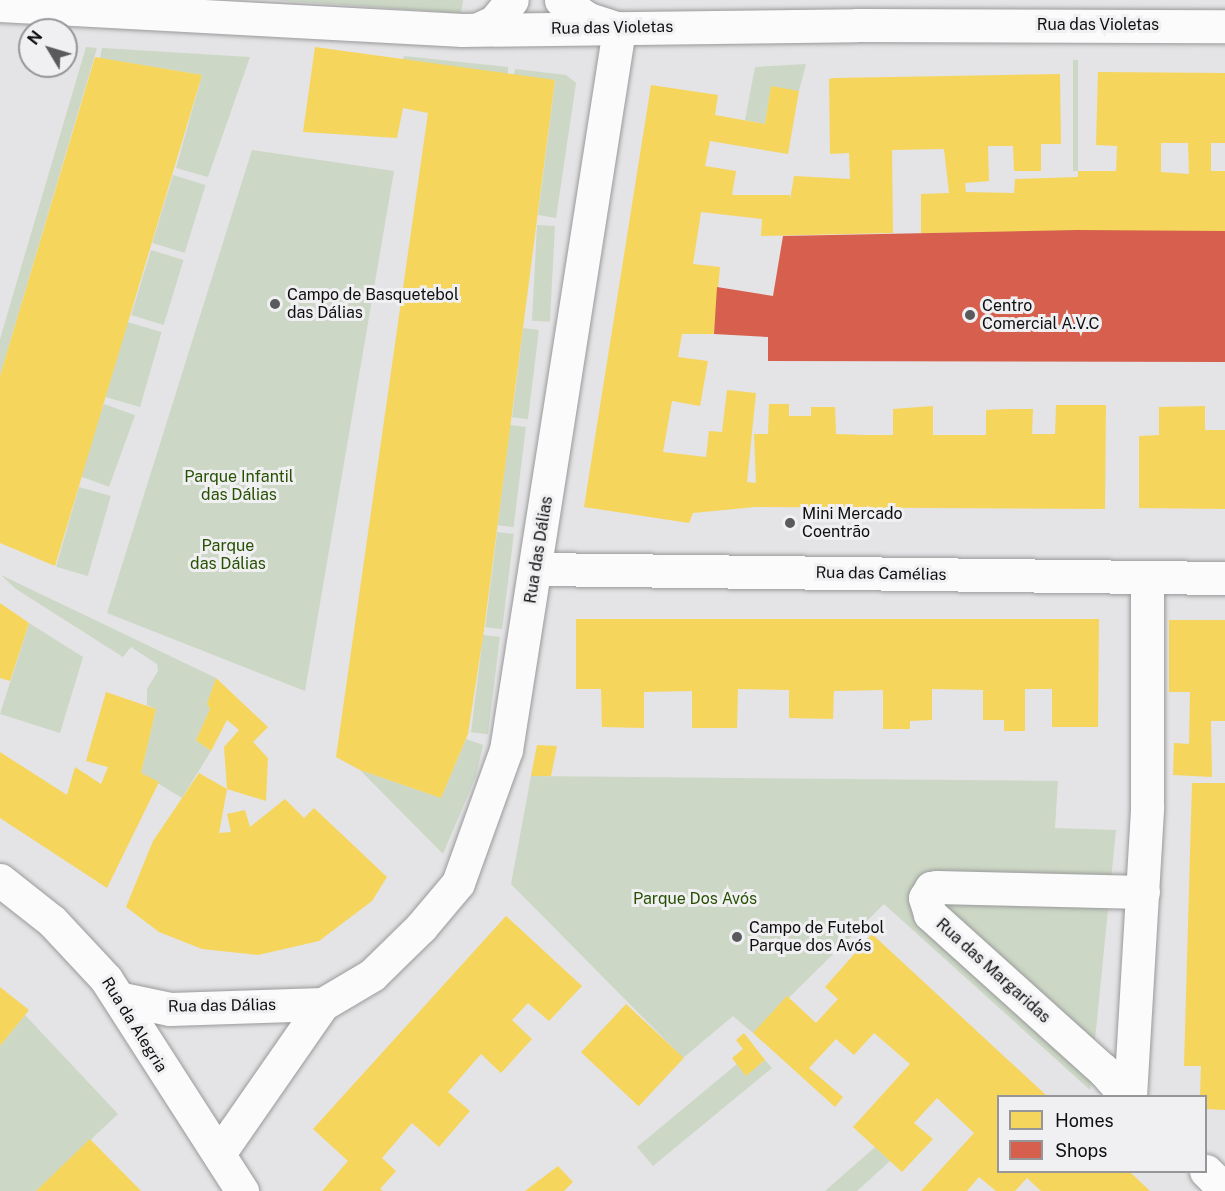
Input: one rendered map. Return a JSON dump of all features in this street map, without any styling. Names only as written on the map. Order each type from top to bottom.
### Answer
[{"type":"street","points":[[478,29],[494,21],[512,0]]},
{"type":"street","points":[[561,0],[588,19],[619,29]]},
{"type":"street","name":"Rua das Violetas","points":[[0,5],[478,29],[619,29],[859,12],[1225,26]]},
{"type":"street","name":"Rua das Dálias","points":[[220,1152],[323,1004],[372,975],[421,927],[458,883],[506,750],[537,569],[619,29]]},
{"type":"street","name":"Rua das Camélias","points":[[537,569],[1147,579],[1225,578]]},
{"type":"street","name":"Rua das Margaridas","points":[[1128,1095],[1143,892],[1147,579]]},
{"type":"street","name":"Rua das Margaridas","points":[[1127,1095],[1103,1070],[930,914],[924,898],[931,888],[938,887],[1143,892]]},
{"type":"street","name":"Rua da Alegria","points":[[3,889],[69,938],[122,999],[166,1076],[220,1152],[242,1191]]},
{"type":"street","name":"Rua das Dálias","points":[[122,999],[170,1009],[323,1004]]},
{"type":"street","points":[[1207,1172],[1225,1190]]},
{"type":"green space","points":[[272,0],[463,0],[461,13]]},
{"type":"green space","points":[[86,47],[97,48],[0,376],[0,339]]},
{"type":"green space","points":[[102,48],[250,57],[208,177],[176,168],[202,75],[100,58]]},
{"type":"green space","points":[[404,56],[508,67],[508,75],[403,62]]},
{"type":"green space","points":[[1073,60],[1078,60],[1078,171],[1073,171]]},
{"type":"green space","points":[[806,64],[799,91],[771,87],[765,124],[745,120],[755,67]]},
{"type":"green space","points":[[515,69],[566,75],[576,83],[556,218],[538,215],[555,81],[514,75]]},
{"type":"green space","name":"Parque das Dálias","points":[[252,150],[394,171],[305,691],[107,613]]},
{"type":"green space","points":[[173,175],[206,185],[185,253],[152,243]]},
{"type":"green space","points":[[537,225],[555,226],[550,322],[532,321]]},
{"type":"green space","points":[[151,250],[184,260],[164,325],[131,315]]},
{"type":"green space","points":[[127,322],[162,332],[140,407],[106,397]]},
{"type":"green space","points":[[523,328],[539,330],[528,419],[512,417]]},
{"type":"green space","points":[[104,404],[135,415],[109,487],[78,475]]},
{"type":"green space","points":[[510,425],[526,427],[514,527],[498,525]]},
{"type":"green space","points":[[79,487],[111,496],[88,576],[56,567]]},
{"type":"green space","points":[[497,532],[514,534],[502,629],[485,627]]},
{"type":"green space","points":[[1,575],[216,678],[207,704],[210,709],[196,740],[211,751],[182,798],[141,773],[156,709],[147,705],[147,689],[158,671],[157,664],[131,647],[123,657],[16,589]]},
{"type":"green space","points":[[29,623],[83,657],[60,733],[0,714]]},
{"type":"green space","points":[[483,635],[500,637],[488,734],[471,732]]},
{"type":"green space","points":[[466,739],[483,745],[476,776],[443,854],[360,770],[441,798]]},
{"type":"green space","name":"Parque Dos Avós","points":[[531,776],[1058,781],[1055,828],[1116,830],[1090,1090],[884,904],[753,1033],[733,1016],[683,1058],[511,884]]},
{"type":"green space","points":[[25,1015],[118,1114],[36,1191],[0,1191],[0,1046]]},
{"type":"green space","points":[[765,1060],[772,1068],[653,1166],[637,1147],[737,1064],[746,1075]]},
{"type":"green space","points":[[875,1147],[890,1161],[857,1191],[825,1191]]},
{"type":"building: Homes","points":[[315,47],[555,80],[484,630],[468,734],[441,798],[360,770],[336,757],[428,113],[403,108],[397,138],[303,132]]},
{"type":"building: Homes","points":[[95,57],[202,75],[55,566],[0,543],[0,376]]},
{"type":"building: Homes","points":[[1098,72],[1225,73],[1225,143],[1211,143],[1211,171],[1225,171],[1225,231],[921,233],[921,194],[949,193],[944,149],[892,150],[893,233],[761,236],[762,219],[701,212],[693,264],[720,267],[714,334],[682,334],[678,357],[708,361],[700,406],[672,401],[663,452],[706,457],[709,431],[722,432],[727,390],[756,393],[747,482],[756,483],[754,434],[768,434],[769,404],[789,404],[789,416],[811,416],[811,407],[835,407],[836,434],[864,435],[893,435],[893,409],[933,406],[933,435],[986,435],[986,410],[1006,409],[1033,409],[1032,434],[1055,434],[1056,405],[1106,405],[1105,509],[755,507],[693,513],[689,523],[584,507],[651,85],[718,95],[715,115],[765,124],[771,86],[799,91],[788,154],[710,141],[705,166],[736,171],[732,195],[790,195],[790,200],[794,176],[850,179],[849,153],[830,154],[829,79],[834,78],[1060,74],[1061,144],[1041,144],[1041,171],[1014,171],[1013,146],[988,146],[989,181],[965,183],[966,192],[1014,193],[1015,179],[1078,177],[1078,171],[1116,171],[1117,146],[1096,145]],"holes":[[[1161,143],[1188,143],[1189,174],[1161,172]]]},
{"type":"building: Homes","points":[[1205,406],[1205,430],[1225,430],[1225,509],[1139,508],[1139,436],[1159,435],[1159,407]]},
{"type":"building: Homes","points":[[0,603],[29,623],[10,681],[0,678]]},
{"type":"building: Homes","points":[[576,619],[1099,619],[1098,727],[1052,727],[1052,689],[1025,689],[1025,731],[1004,731],[1004,720],[983,720],[983,690],[932,689],[932,720],[910,721],[910,729],[883,729],[883,690],[834,691],[833,719],[789,718],[789,690],[738,689],[737,728],[692,728],[692,691],[644,692],[644,728],[602,727],[601,689],[576,689]]},
{"type":"building: Homes","points":[[1169,620],[1225,620],[1225,721],[1211,721],[1212,777],[1173,775],[1174,743],[1189,744],[1190,692],[1169,692]]},
{"type":"building: Homes","points":[[216,678],[268,727],[253,742],[268,758],[266,801],[227,789],[224,747],[239,730],[227,720],[211,751],[196,740],[210,709],[207,704]]},
{"type":"building: Homes","points":[[106,692],[156,709],[141,773],[159,782],[107,888],[0,818],[0,752],[67,795],[75,767],[101,784],[108,767],[86,761]]},
{"type":"building: Homes","points":[[537,745],[557,746],[551,776],[531,776]]},
{"type":"building: Homes","points":[[199,773],[227,789],[219,833],[231,832],[227,814],[245,810],[250,827],[285,799],[304,818],[314,808],[387,877],[372,901],[319,941],[258,955],[202,949],[159,932],[126,907],[153,841]]},
{"type":"building: Homes","points":[[1192,783],[1225,783],[1225,1110],[1207,1109],[1207,1095],[1200,1095],[1201,1066],[1184,1066]]},
{"type":"building: Homes","points":[[506,916],[582,986],[549,1021],[528,1003],[512,1020],[532,1039],[501,1073],[481,1054],[448,1092],[470,1111],[439,1147],[412,1123],[382,1158],[396,1171],[380,1189],[383,1191],[322,1191],[348,1161],[313,1129]]},
{"type":"building: Homes","points":[[872,934],[1046,1095],[997,1095],[997,1173],[1131,1173],[1150,1191],[1041,1191],[1027,1178],[1015,1191],[996,1191],[979,1177],[967,1191],[921,1191],[974,1133],[937,1098],[914,1123],[933,1139],[902,1172],[853,1127],[910,1064],[874,1033],[854,1055],[836,1039],[809,1068],[843,1097],[835,1107],[753,1033],[787,996],[816,1023],[838,999],[825,987]]},
{"type":"building: Homes","points":[[0,987],[29,1010],[0,1046]]},
{"type":"building: Homes","points":[[626,1004],[684,1058],[639,1106],[581,1052]]},
{"type":"building: Homes","points":[[744,1033],[765,1060],[746,1076],[732,1058],[743,1049],[736,1040]]},
{"type":"building: Homes","points":[[90,1139],[141,1191],[36,1191]]},
{"type":"building: Homes","points":[[558,1166],[573,1182],[564,1191],[525,1191]]},
{"type":"building: Shops","name":"Centro Comercial A.V.C","points":[[1077,230],[1225,231],[1225,362],[768,361],[768,337],[714,334],[717,287],[773,296],[783,236]]},
{"type":"place","name":"Campo de Basquetebol das Dálias","points":[[275,304]]},
{"type":"place","name":"Centro Comercial A.V.C","points":[[970,315]]},
{"type":"place","name":"Mini Mercado Coentrão","points":[[790,523]]},
{"type":"place","name":"Campo de Futebol Parque dos Avós","points":[[737,937]]},
{"type":"park label","name":"Parque Infantil das Dálias","points":[[239,486]]}]
